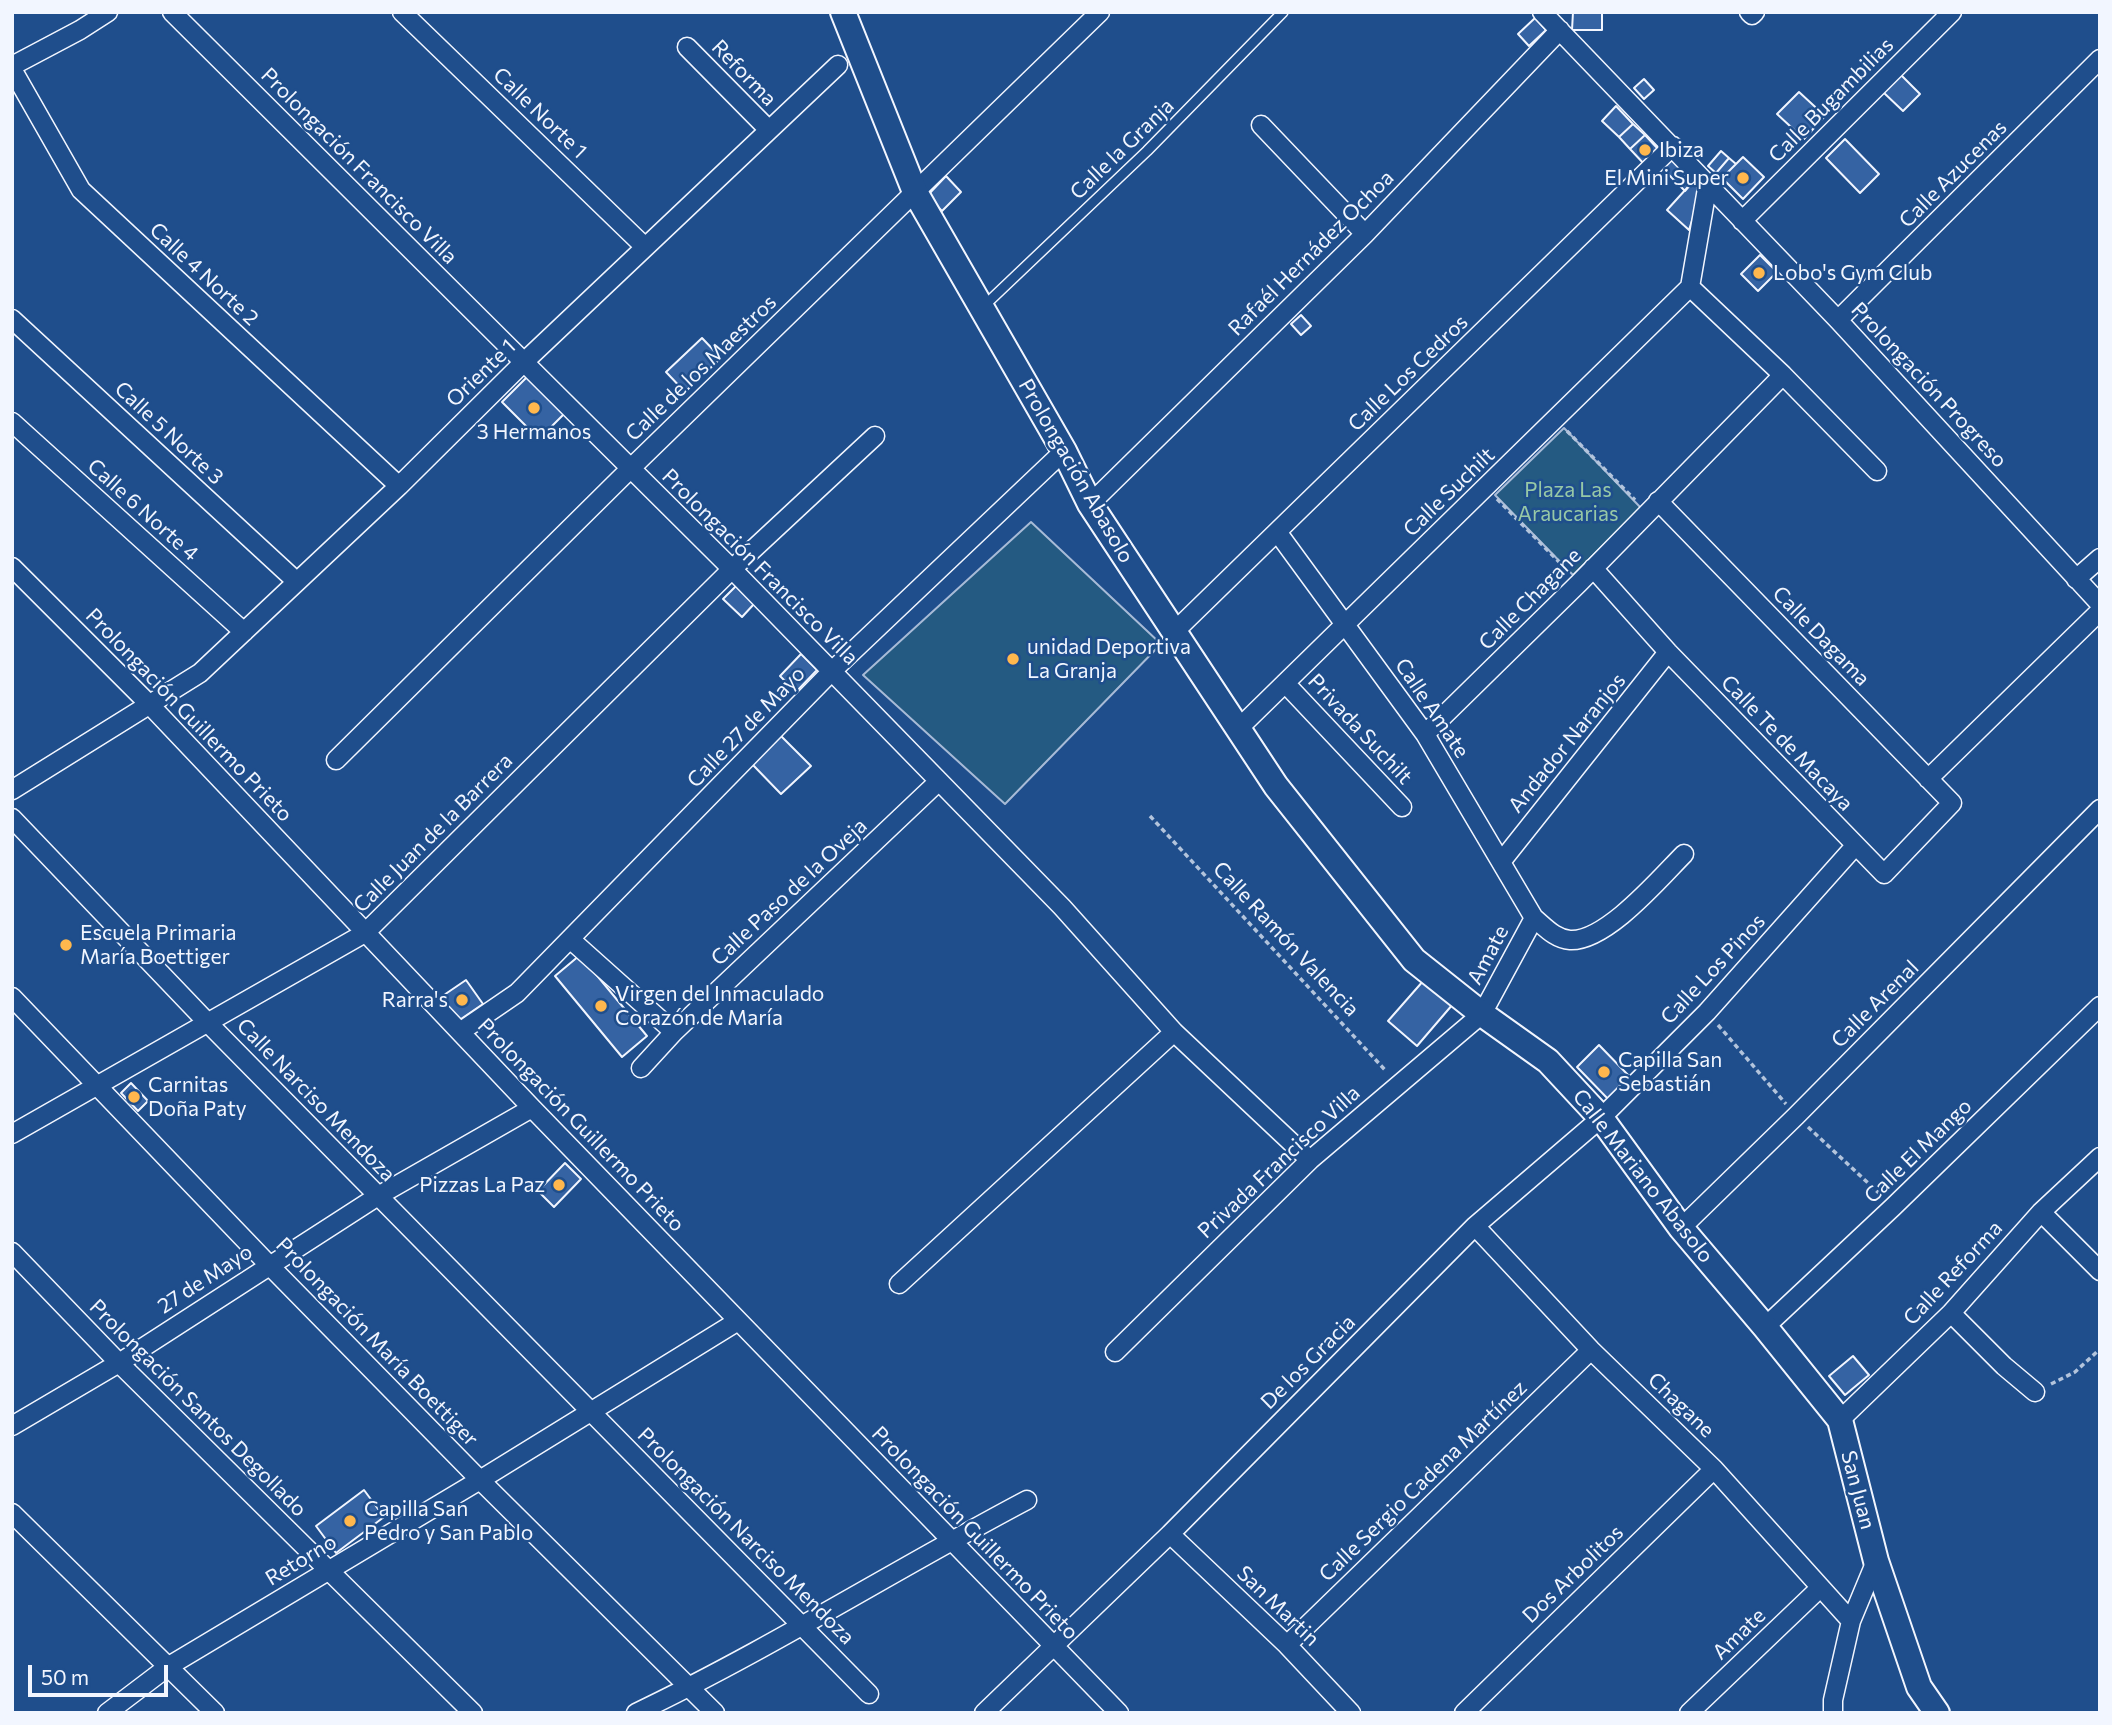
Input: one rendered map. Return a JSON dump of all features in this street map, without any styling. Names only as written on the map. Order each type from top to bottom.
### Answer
[{"type":"street","points":[[12,67],[108,12]]},
{"type":"street","name":"Prolongación Francisco Villa","points":[[172,12],[732,569],[1062,906],[1174,1032],[1310,1160]]},
{"type":"street","name":"Calle Norte 1","points":[[402,12],[645,247]]},
{"type":"street","points":[[843,12],[915,192],[982,308]]},
{"type":"street","name":"Calle de los Maestros","points":[[336,760],[631,468],[1100,12]]},
{"type":"street","name":"Prolongación Progreso","points":[[1542,12],[1838,320],[2100,604]]},
{"type":"street","name":"Calle Bugambilias","points":[[1742,220],[1952,12]]},
{"type":"street","name":"Rafaél Hernádez Ochoa","points":[[1090,504],[1365,234],[1560,30]]},
{"type":"street","name":"Reforma","points":[[687,47],[769,130]]},
{"type":"street","name":"Calle Azucenas","points":[[1838,320],[2100,59]]},
{"type":"street","name":"Oriente 1","points":[[12,790],[200,673],[838,65]]},
{"type":"street","name":"Calle 4 Norte 2","points":[[12,67],[82,190],[399,486]]},
{"type":"street","points":[[1261,125],[1365,234]]},
{"type":"street","name":"Calle Los Cedros","points":[[1174,632],[1673,146]]},
{"type":"street","points":[[1708,183],[1690,287],[1783,375],[1877,471]]},
{"type":"street","name":"Calle Suchilt","points":[[1239,728],[1690,287]]},
{"type":"street","name":"Prolongación Abasolo","points":[[982,308],[1064,451],[1090,504],[1239,728]]},
{"type":"street","name":"Calle 5 Norte 3","points":[[12,319],[296,581]]},
{"type":"street","name":"Calle Chagane","points":[[1425,734],[1579,583],[1783,375]]},
{"type":"street","name":"Calle 6 Norte 4","points":[[12,422],[244,632]]},
{"type":"street","name":"Calle Juan de la Barrera","points":[[12,1134],[365,933],[732,569],[875,436]]},
{"type":"street","name":"Calle 27 de Mayo","points":[[460,1031],[517,993],[832,671],[1064,451]]},
{"type":"street","name":"Calle Dagama","points":[[1653,507],[1952,803]]},
{"type":"street","name":"Calle Amate","points":[[1278,533],[1425,734],[1534,918]]},
{"type":"street","points":[[2076,579],[2100,558]]},
{"type":"street","name":"Prolongación Guillermo Prieto","points":[[12,567],[149,705],[532,1108],[1119,1713]]},
{"type":"street","name":"Calle Te de Macaya","points":[[1593,568],[1668,652],[1884,874],[1952,803]]},
{"type":"street","points":[[1928,779],[2100,611]]},
{"type":"street","name":"Andador Naranjos","points":[[1501,862],[1668,652]]},
{"type":"street","name":"Privada Suchilt","points":[[1285,683],[1402,807]]},
{"type":"street","name":"Calle Mariano Abasolo","points":[[1239,728],[1276,786],[1414,960],[1482,1014],[1548,1061],[1601,1118],[1681,1228],[1840,1420]]},
{"type":"street","name":"Calle Paso de la Oveja","points":[[641,1068],[674,1032],[939,781]]},
{"type":"street","name":"Calle Arenal","points":[[1681,1228],[1796,1116],[2100,808]]},
{"type":"street","name":"Calle Narciso Mendoza","points":[[12,818],[208,1023],[589,1411]]},
{"type":"street","name":"Calle Los Pinos","points":[[1601,1118],[1707,1012],[1854,846]]},
{"type":"street","points":[[1534,918],[1554,935],[1571,940],[1595,934],[1630,909],[1684,854]]},
{"type":"street","name":"Amate","points":[[1482,1014],[1534,918]]},
{"type":"street","points":[[570,939],[674,1032]]},
{"type":"street","name":"Prolongación María Boettiger","points":[[12,998],[99,1085],[268,1265],[715,1713]]},
{"type":"street","name":"Calle El Mango","points":[[1765,1327],[1894,1207],[2100,1006]]},
{"type":"street","name":"Privada Francisco Villa","points":[[1115,1352],[1310,1160],[1482,1014]]},
{"type":"street","points":[[899,1284],[1174,1032]]},
{"type":"street","name":"27 de Mayo","points":[[12,1426],[119,1363],[378,1196],[532,1108]]},
{"type":"street","name":"De los Gracia","points":[[984,1713],[1170,1534],[1475,1226],[1601,1118]]},
{"type":"street","name":"Calle Reforma","points":[[1840,1420],[1951,1313],[2041,1212],[2100,1157]]},
{"type":"street","points":[[2041,1212],[2100,1271]]},
{"type":"street","name":"Chagane","points":[[1475,1226],[1591,1350],[1714,1468],[1851,1621]]},
{"type":"street","name":"Prolongación Santos Degollado","points":[[12,1252],[119,1363],[473,1713]]},
{"type":"street","points":[[1951,1313],[2004,1366],[2035,1392]]},
{"type":"street","name":"Retorno","points":[[107,1713],[169,1666],[480,1480],[738,1321]]},
{"type":"street","name":"Calle Sergio Cadena Martínez","points":[[1287,1645],[1591,1350]]},
{"type":"street","name":"Prolongación Narciso Mendoza","points":[[589,1411],[869,1694]]},
{"type":"street","name":"San Juan","points":[[1840,1420],[1876,1561]]},
{"type":"street","name":"Dos Arbolitos","points":[[1464,1713],[1714,1468]]},
{"type":"street","points":[[636,1713],[691,1687],[950,1540],[1027,1500]]},
{"type":"street","points":[[12,1513],[215,1713]]},
{"type":"street","name":"San Martin","points":[[1170,1534],[1287,1645],[1351,1713]]},
{"type":"street","points":[[1829,1708],[1851,1621],[1876,1561]]},
{"type":"street","points":[[1876,1561],[1919,1687],[1937,1713]]},
{"type":"street","name":"Amate","points":[[1689,1713],[1820,1588]]},
{"type":"lane","name":"Calle la Granja","points":[[982,308],[1147,151],[1283,12]]},
{"type":"path","points":[[1556,419],[1653,507]]},
{"type":"path","points":[[1486,488],[1579,583]]},
{"type":"path","name":"Calle Ramón Valencia","points":[[1150,816],[1398,1084]]},
{"type":"path","points":[[2035,1392],[2075,1372],[2100,1349]]},
{"type":"green space","name":"Plaza Las Araucarias","points":[[1564,428],[1641,508],[1573,575],[1495,495]]},
{"type":"green space","name":"unidad Deportiva La Granja","points":[[1031,522],[1161,644],[1005,804],[863,675]]},
{"type":"building","points":[[1573,12],[1602,12],[1602,30],[1572,30]]},
{"type":"building","points":[[1535,18],[1546,30],[1529,46],[1518,34]]},
{"type":"building","points":[[1900,74],[1920,94],[1903,111],[1883,92]]},
{"type":"building","points":[[1644,79],[1654,90],[1644,99],[1634,88]]},
{"type":"building","points":[[1799,92],[1825,116],[1804,139],[1777,114]]},
{"type":"building","points":[[1616,106],[1633,124],[1619,137],[1602,121]]},
{"type":"building","points":[[1633,124],[1645,135],[1630,149],[1619,137]]},
{"type":"building","name":"Ibiza","points":[[1645,135],[1659,150],[1645,165],[1630,149]]},
{"type":"building","points":[[1845,139],[1879,174],[1860,193],[1826,158]]},
{"type":"building","points":[[1721,151],[1729,158],[1716,173],[1708,166]]},
{"type":"building","points":[[1674,155],[1697,177],[1685,191],[1662,168]]},
{"type":"building","name":"El Mini Super","points":[[1743,157],[1764,177],[1743,199],[1722,178]]},
{"type":"building","points":[[1729,158],[1736,164],[1722,178],[1716,173]]},
{"type":"building","points":[[946,176],[961,192],[942,211],[927,196]]},
{"type":"building","points":[[1697,177],[1702,189],[1689,230],[1667,210]]},
{"type":"building","name":"Lobo's Gym Club","points":[[1760,255],[1777,272],[1758,291],[1741,274]]},
{"type":"building","points":[[1301,315],[1311,326],[1301,335],[1291,324]]},
{"type":"building","points":[[702,338],[721,358],[685,392],[666,372]]},
{"type":"building","name":"3 Hermanos","points":[[528,376],[565,413],[539,439],[502,402]]},
{"type":"building","points":[[736,586],[754,604],[742,617],[723,599]]},
{"type":"building","points":[[801,654],[817,670],[796,692],[780,676]]},
{"type":"building","points":[[781,736],[811,766],[781,794],[752,764]]},
{"type":"building","name":"Virgen del Inmaculado Corazón de María","points":[[580,955],[647,1036],[622,1057],[555,976]]},
{"type":"building","name":"Rarra's","points":[[466,980],[483,1004],[458,1021],[441,997]]},
{"type":"building","points":[[1424,980],[1453,1004],[1417,1046],[1388,1021]]},
{"type":"building","name":"Capilla San Sebastián","points":[[1599,1045],[1631,1078],[1609,1100],[1577,1067]]},
{"type":"building","name":"Carnitas Doña Paty","points":[[131,1083],[148,1101],[138,1111],[121,1093]]},
{"type":"building","name":"Pizzas La Paz","points":[[565,1163],[581,1179],[554,1207],[538,1191]]},
{"type":"building","points":[[1853,1356],[1869,1375],[1845,1395],[1829,1376]]},
{"type":"building","name":"Capilla San Pedro y San Pablo","points":[[364,1490],[384,1517],[336,1553],[316,1526]]},
{"type":"place","name":"Ibiza","points":[[1645,150]]},
{"type":"place","name":"El Mini Super","points":[[1743,178]]},
{"type":"place","name":"Lobo's Gym Club","points":[[1759,273]]},
{"type":"place","name":"3 Hermanos","points":[[534,408]]},
{"type":"place","name":"unidad Deportiva La Granja","points":[[1013,659]]},
{"type":"place","name":"Escuela Primaria María Boettiger","points":[[66,945]]},
{"type":"place","name":"Rarra's","points":[[462,1000]]},
{"type":"place","name":"Virgen del Inmaculado Corazón de María","points":[[601,1006]]},
{"type":"place","name":"Capilla San Sebastián","points":[[1604,1072]]},
{"type":"place","name":"Carnitas Doña Paty","points":[[134,1097]]},
{"type":"place","name":"Pizzas La Paz","points":[[559,1185]]},
{"type":"place","name":"Capilla San Pedro y San Pablo","points":[[350,1521]]}]
